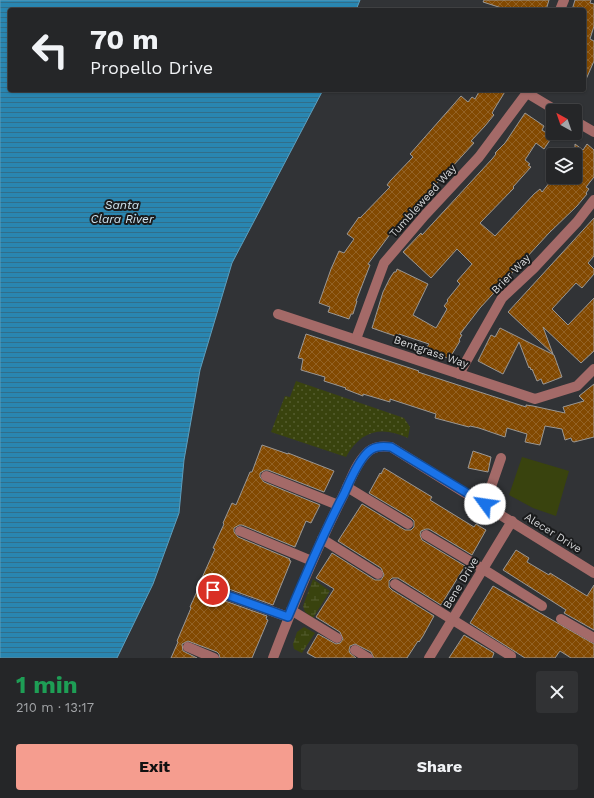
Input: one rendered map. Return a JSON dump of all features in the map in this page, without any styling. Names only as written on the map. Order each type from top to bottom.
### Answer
[{"type":"street","name":"Tumbleweed Way","points":[[356,339],[384,263],[425,215],[479,157],[527,92]]},
{"type":"street","points":[[529,92],[547,104]]},
{"type":"street","points":[[582,125],[594,132]]},
{"type":"street","name":"Brier Way","points":[[459,374],[502,298],[534,268],[577,222],[594,200]]},
{"type":"street","name":"Bentgrass Way","points":[[278,314],[535,399],[577,386],[594,369]]},
{"type":"street","name":"Alecer Drive","points":[[348,487],[366,454],[374,447],[391,447],[594,573]]},
{"type":"street","points":[[485,504],[501,458]]},
{"type":"street","points":[[266,476],[338,505]]},
{"type":"street","points":[[275,657],[290,614],[312,561],[348,487],[408,524]]},
{"type":"street","name":"Bene Drive","points":[[429,658],[512,522]]},
{"type":"street","points":[[240,531],[312,561]]},
{"type":"street","points":[[426,535],[484,569],[542,606]]},
{"type":"street","points":[[322,539],[378,574]]},
{"type":"street","points":[[394,584],[511,656]]},
{"type":"street","points":[[213,590],[290,614],[337,638]]},
{"type":"street","points":[[561,618],[594,638]]},
{"type":"street","points":[[188,647],[214,658]]},
{"type":"street","points":[[355,650],[368,658]]},
{"type":"green space","points":[[296,381],[404,418],[410,427],[408,438],[389,432],[373,433],[358,441],[346,457],[271,432],[285,396],[290,397]]},
{"type":"green space","points":[[522,457],[569,471],[556,516],[533,508],[509,495]]},
{"type":"green space","points":[[313,579],[330,591],[313,618],[305,612],[303,606]]},
{"type":"green space","points":[[304,627],[315,633],[302,653],[294,649],[293,644],[297,632]]},
{"type":"water","name":"Santa Clara River","points":[[0,0],[360,0],[357,8],[8,8],[8,92],[322,92],[232,263],[200,370],[184,460],[179,513],[153,584],[117,658],[0,658]]},
{"type":"building","points":[[484,0],[549,0],[547,8],[502,8],[483,2]]},
{"type":"building","points":[[575,0],[591,0],[590,3],[594,4],[594,26],[590,39],[594,41],[594,61],[586,79],[586,8],[573,8]]},
{"type":"building","points":[[479,92],[505,92],[492,113],[494,115],[471,141],[474,143],[394,229],[368,264],[370,265],[356,301],[353,314],[351,314],[349,319],[328,312],[330,307],[319,303],[339,251],[344,253],[354,239],[347,234],[359,217],[360,218],[390,187],[387,185],[390,181],[413,157],[410,154],[461,96],[468,102],[472,97],[475,99]]},
{"type":"building","points":[[525,113],[544,126],[542,130],[546,133],[546,140],[550,140],[544,149],[536,143],[525,160],[531,167],[513,187],[514,188],[480,223],[495,236],[540,189],[542,192],[548,184],[582,184],[582,149],[583,150],[587,144],[594,150],[594,177],[586,187],[589,189],[586,193],[587,194],[480,308],[460,334],[462,335],[459,340],[460,341],[449,359],[427,347],[429,344],[399,334],[398,337],[372,328],[383,292],[390,278],[397,269],[428,284],[413,315],[436,328],[447,309],[444,306],[448,301],[447,300],[460,284],[457,281],[472,264],[457,249],[431,278],[403,252],[421,233],[422,235],[505,143]]},
{"type":"building","points":[[575,144],[580,148],[575,148]]},
{"type":"building","points":[[594,218],[594,256],[588,263],[594,269],[594,274],[582,288],[576,283],[552,309],[568,325],[594,298],[594,351],[581,363],[543,327],[553,354],[508,312]]},
{"type":"building","points":[[500,328],[554,355],[562,377],[544,384],[541,379],[537,381],[532,369],[531,370],[530,367],[529,368],[519,342],[503,374],[478,361],[491,335],[495,337]]},
{"type":"building","points":[[306,334],[526,407],[526,405],[533,406],[565,413],[563,407],[584,401],[579,396],[594,384],[594,437],[574,442],[571,438],[565,440],[562,429],[545,426],[540,445],[525,442],[527,434],[507,428],[505,437],[479,428],[469,427],[435,418],[436,414],[390,399],[390,402],[363,394],[363,396],[345,389],[346,388],[324,381],[325,377],[301,370],[303,359],[298,358]]},
{"type":"building","points":[[262,445],[288,453],[334,471],[324,492],[268,470],[260,473],[260,477],[264,482],[320,505],[311,523],[306,521],[295,547],[242,525],[234,528],[234,532],[238,537],[290,559],[289,560],[291,561],[273,605],[215,584],[211,584],[207,587],[207,592],[211,596],[267,616],[266,619],[268,620],[252,658],[220,658],[217,652],[188,641],[182,644],[183,651],[197,658],[171,658],[191,608],[190,607],[215,549],[213,548],[224,524],[223,523],[232,503],[236,505],[250,472],[252,472]]},
{"type":"building","points":[[473,451],[491,457],[488,472],[468,468]]},
{"type":"building","points":[[384,468],[432,497],[430,500],[474,527],[476,524],[486,530],[472,555],[429,529],[421,531],[420,535],[422,540],[465,566],[441,605],[398,578],[392,578],[389,581],[389,587],[392,590],[434,616],[423,636],[407,658],[374,658],[371,652],[355,644],[350,646],[349,650],[350,653],[356,658],[316,658],[307,653],[318,634],[336,644],[340,643],[343,639],[340,632],[316,617],[334,589],[316,578],[332,553],[375,580],[381,580],[384,575],[381,568],[338,541],[362,504],[405,530],[411,530],[414,527],[414,521],[411,518],[369,493]]},
{"type":"building","points":[[516,550],[529,558],[527,562],[549,575],[550,573],[587,596],[594,585],[594,630],[564,613],[566,610],[503,570]]},
{"type":"building","points":[[493,586],[594,644],[594,658],[571,658],[560,651],[555,658],[525,658],[470,623]]},
{"type":"building","points":[[464,635],[494,653],[492,658],[449,658]]},
{"type":"route","points":[[213,590],[288,617],[312,561],[356,468],[366,454],[374,447],[391,447],[485,504]]}]
